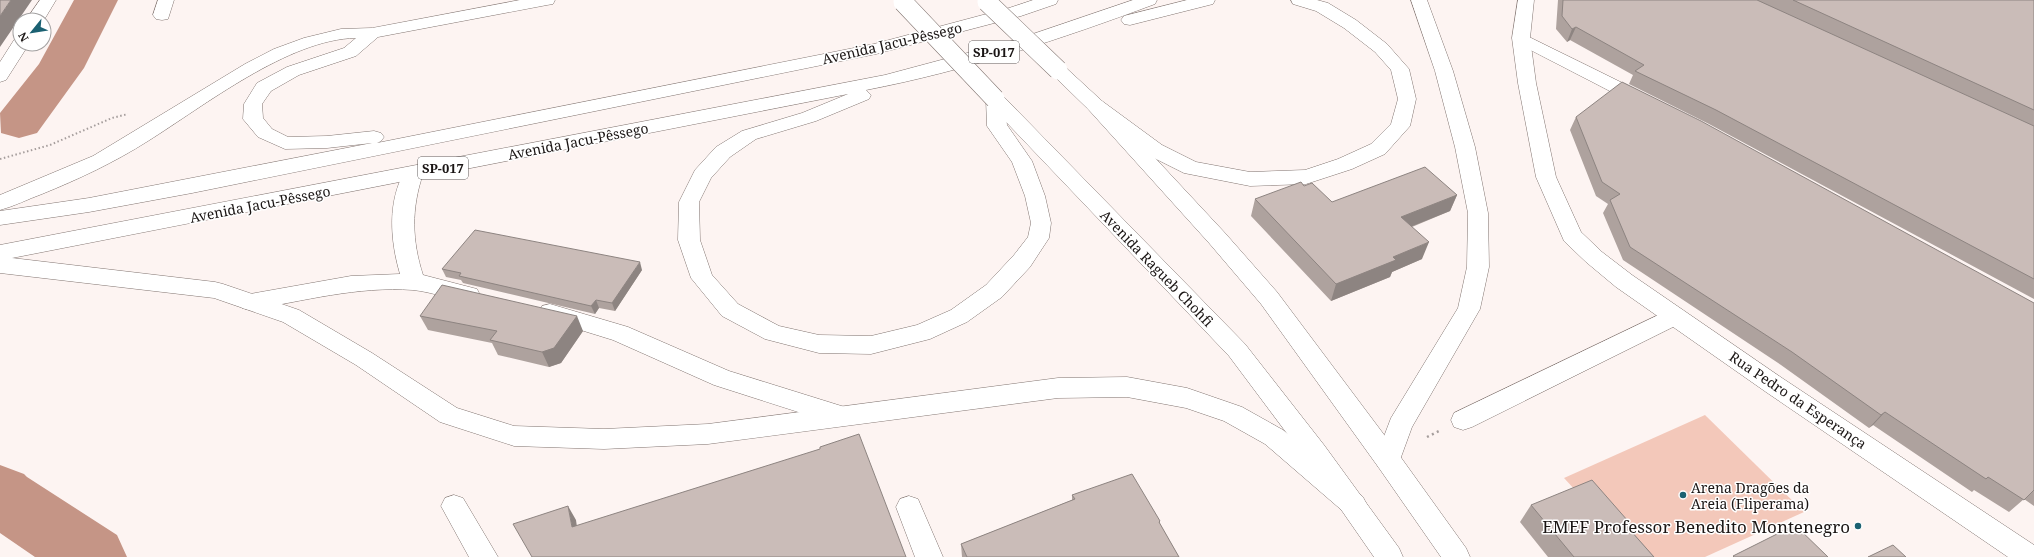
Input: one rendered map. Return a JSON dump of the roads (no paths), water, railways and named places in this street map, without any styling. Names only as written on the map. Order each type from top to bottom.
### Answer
[{"type":"main road","points":[[40,12],[48,0]]},
{"type":"main road","points":[[0,203],[58,179],[113,153],[204,96],[281,52],[314,40],[343,34],[372,33],[547,0]]},
{"type":"main road","name":"Avenida Jacu-Pêssego","points":[[0,218],[89,205],[192,186],[876,49],[1014,12],[1050,0]]},
{"type":"main road","name":"Avenida Jacu-Pêssego","points":[[0,253],[413,174],[885,81],[1001,50],[1101,18],[1149,0]]},
{"type":"main road","points":[[1101,18],[1132,20],[1207,0]]},
{"type":"main road","points":[[1095,105],[1155,150],[1184,164],[1203,171],[1242,178],[1306,177],[1345,164],[1378,149],[1400,126],[1407,99],[1400,69],[1381,48],[1350,24],[1322,7],[1299,0]]},
{"type":"main road","points":[[1388,460],[1400,425],[1469,309],[1478,267],[1478,213],[1465,147],[1444,71],[1419,0]]},
{"type":"main road","points":[[1526,0],[1521,38],[1659,108]]},
{"type":"main road","name":"Avenida Ragueb Chohfi","points":[[900,1],[1237,350],[1272,394],[1354,505],[1388,557]]},
{"type":"main road","points":[[986,1],[1095,105],[1217,238],[1269,298],[1388,460],[1456,557]]},
{"type":"main road","points":[[372,33],[350,52],[293,71],[264,87],[253,104],[253,119],[265,133],[285,143],[326,142],[402,134],[433,138]]},
{"type":"main road","name":"Rua Pedro da Esperança","points":[[1521,38],[1527,83],[1546,176],[1572,236],[1594,257],[1675,316],[2030,557]]},
{"type":"main road","points":[[0,76],[15,52]]},
{"type":"main road","points":[[885,81],[856,99],[809,117],[749,136],[723,152],[702,175],[689,202],[688,240],[702,278],[730,310],[773,332],[819,344],[871,345],[922,333],[959,316],[994,291],[1022,262],[1038,238],[1041,223],[1035,196],[1022,161],[997,126],[995,99]]},
{"type":"main road","points":[[413,174],[405,200],[402,228],[405,258],[414,282]]},
{"type":"main road","points":[[0,265],[214,290],[291,316],[364,359],[449,415],[514,436],[604,439],[708,434],[1058,388],[1127,387],[1187,398],[1233,414],[1274,437],[1354,505]]},
{"type":"main road","points":[[250,302],[334,287],[380,282],[414,282],[486,298]]},
{"type":"main road","points":[[531,308],[583,320],[620,332],[722,378],[842,416]]},
{"type":"main road","points":[[1463,420],[1675,316]]},
{"type":"main road","points":[[454,506],[484,557]]},
{"type":"main road","points":[[909,507],[929,557]]},
{"type":"waterway","points":[[19,122],[60,68],[96,0]]},
{"type":"waterway","points":[[0,494],[3,498],[92,557]]},
{"type":"place","name":"Arena Dragões da Areia (Fliperama)","points":[[1683,495]]},
{"type":"place","name":"EMEF Professor Benedito Montenegro","points":[[1858,526]]}]
